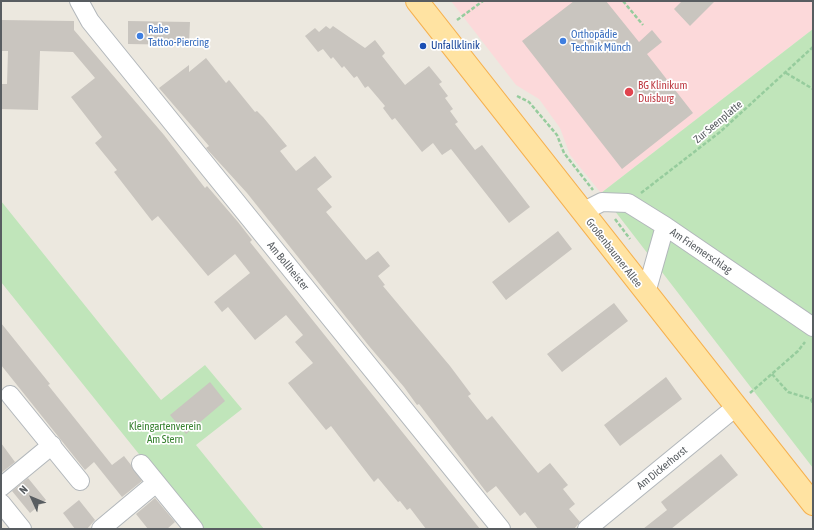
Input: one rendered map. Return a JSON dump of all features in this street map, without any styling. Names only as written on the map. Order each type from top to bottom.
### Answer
[{"type":"main road","name":"Großenbaumer Allee","points":[[417,1],[646,293],[743,400],[813,504]]},
{"type":"street","name":"Am Bollheister","points":[[80,1],[90,21],[500,529]]},
{"type":"street","name":"Am Friemerschlag","points":[[582,212],[602,202],[628,203],[665,226],[811,332]]},
{"type":"street","points":[[646,293],[665,226]]},
{"type":"street","points":[[10,395],[80,481]]},
{"type":"street","name":"Am Dickerhorst","points":[[587,529],[743,400]]},
{"type":"street","points":[[1,487],[52,445]]},
{"type":"street","points":[[142,464],[194,529]]},
{"type":"street","points":[[101,529],[156,483]]},
{"type":"street","points":[[1,503],[22,529]]},
{"type":"path","points":[[457,20],[483,1]]},
{"type":"path","points":[[623,1],[643,25]]},
{"type":"path","points":[[452,14],[462,26]]},
{"type":"path","name":"Zur Seenplatte","points":[[628,203],[720,132],[813,47]]},
{"type":"path","points":[[786,73],[813,89]]},
{"type":"path","points":[[513,94],[529,102],[557,135],[564,153],[634,244]]},
{"type":"path","points":[[743,400],[798,351],[811,332]]},
{"type":"path","points":[[772,374],[788,392],[811,399],[813,404]]},
{"type":"shaded area","name":"BG Klinikum Duisburg","points":[[451,1],[813,1],[813,29],[601,193],[570,155],[560,128],[539,99],[516,85]]},
{"type":"green space","points":[[813,29],[813,468],[601,193]]},
{"type":"green space","name":"Kleingartenverein Am Stern","points":[[1,201],[161,400],[205,365],[242,409],[196,445],[264,529],[199,529],[1,282]]},
{"type":"building","points":[[574,1],[606,1],[639,42],[652,30],[662,42],[647,54],[693,113],[622,169],[522,41]]},
{"type":"building","points":[[682,1],[715,1],[690,26],[674,9]]},
{"type":"building","points":[[1,20],[74,21],[74,30],[164,135],[205,188],[207,186],[238,222],[252,240],[250,242],[480,529],[426,529],[410,508],[407,510],[400,501],[398,502],[378,478],[374,482],[331,426],[326,430],[288,383],[313,363],[295,342],[303,335],[286,315],[255,340],[228,307],[222,312],[214,302],[250,273],[235,254],[208,276],[158,216],[152,221],[114,172],[117,170],[95,143],[102,137],[71,97],[95,78],[73,52],[40,51],[38,110],[1,109],[1,84],[7,84],[8,51],[1,51]]},
{"type":"building","points":[[128,21],[190,22],[189,45],[128,44]]},
{"type":"building","points":[[326,26],[330,29],[333,26],[365,48],[375,40],[385,53],[382,56],[405,85],[429,66],[442,82],[439,84],[448,96],[445,98],[453,109],[450,111],[458,122],[455,124],[475,150],[482,145],[530,207],[509,223],[451,149],[442,155],[433,143],[422,152],[395,118],[392,120],[383,108],[385,106],[368,86],[365,88],[357,76],[354,78],[344,66],[342,68],[333,57],[331,59],[323,49],[318,52],[305,36],[315,28],[319,32]]},
{"type":"building","points":[[206,58],[226,83],[229,80],[255,112],[257,111],[263,117],[287,146],[280,151],[296,171],[315,156],[332,177],[317,189],[332,207],[326,212],[366,260],[378,251],[390,266],[378,276],[385,285],[383,286],[450,366],[471,394],[468,396],[487,420],[492,416],[538,473],[550,463],[568,485],[563,489],[575,504],[569,509],[580,522],[574,529],[538,529],[525,512],[520,516],[496,486],[487,493],[419,404],[417,405],[247,193],[206,148],[209,146],[159,88],[189,65],[189,72]]},
{"type":"building","points":[[558,231],[572,249],[506,300],[492,282]]},
{"type":"building","points":[[614,303],[628,321],[562,372],[547,354]]},
{"type":"building","points":[[1,323],[112,465],[124,456],[131,465],[142,481],[122,497],[94,462],[85,470],[1,365]]},
{"type":"building","points":[[666,377],[682,399],[620,446],[604,425]]},
{"type":"building","points":[[210,382],[225,401],[186,434],[170,415]]},
{"type":"building","points":[[1,443],[15,462],[1,473]]},
{"type":"building","points":[[721,454],[738,475],[671,529],[643,529],[667,510],[661,502]]},
{"type":"building","points":[[28,478],[46,500],[30,513],[12,491]]},
{"type":"building","points":[[155,498],[175,522],[167,529],[148,529],[136,514]]},
{"type":"building","points":[[79,500],[95,520],[87,529],[75,529],[63,513]]},
{"type":"place","name":"Rabe Tattoo-Piercing","points":[[140,36]]},
{"type":"place","name":"Orthopädie Technik Münch","points":[[563,41]]},
{"type":"place","name":"Unfallklinik","points":[[423,46]]},
{"type":"place","name":"BG Klinikum Duisburg","points":[[629,92]]}]
